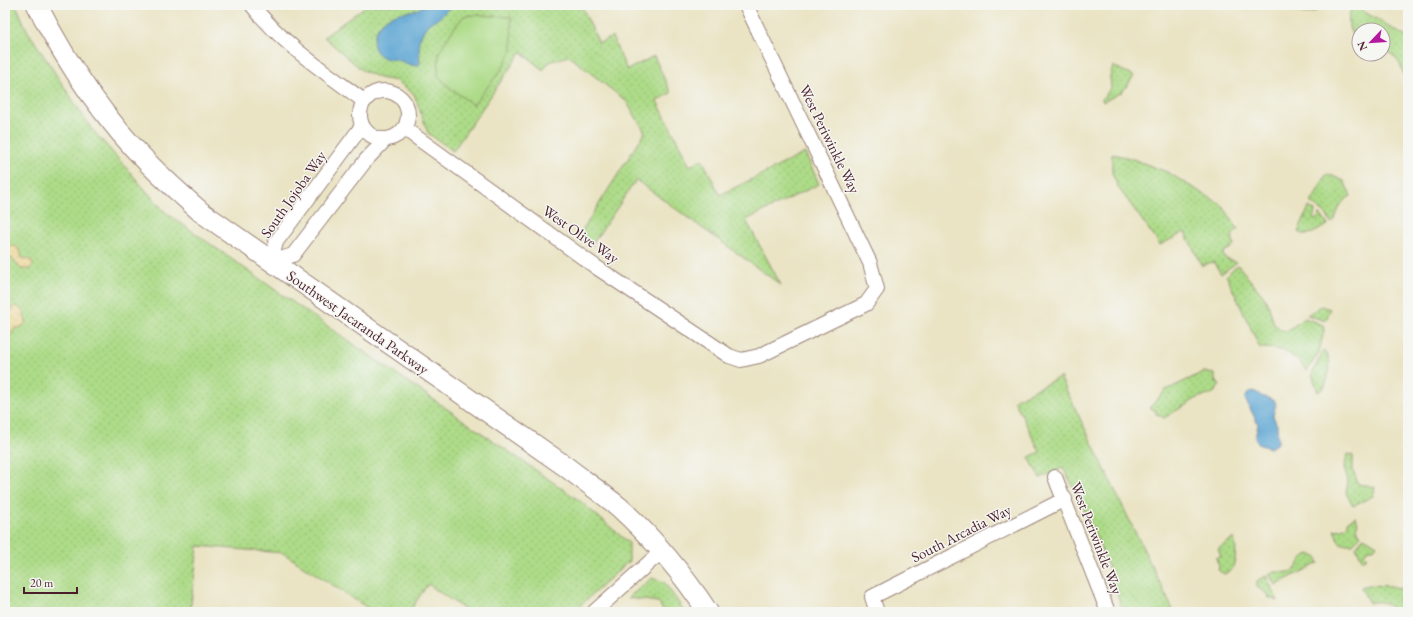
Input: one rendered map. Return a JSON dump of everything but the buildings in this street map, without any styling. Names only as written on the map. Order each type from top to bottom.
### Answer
[{"type":"street","name":"Southwest Jacaranda Parkway","points":[[37,5],[56,41],[97,104],[151,166],[201,212],[565,466],[618,507],[662,551],[689,583],[708,612]]},
{"type":"street","points":[[252,5],[274,30],[302,54],[364,101]]},
{"type":"street","name":"West Periwinkle Way","points":[[741,360],[759,356],[866,304],[877,289],[870,263],[746,5]]},
{"type":"street","points":[[383,90],[398,95],[407,107],[409,114],[405,129],[399,134],[385,140],[371,136],[362,126],[360,117],[360,109],[364,101],[369,96],[383,90]]},
{"type":"street","name":"South Jojoba Way","points":[[271,262],[276,242],[362,126]]},
{"type":"street","name":"West Olive Way","points":[[405,129],[596,267],[729,356],[741,360]]},
{"type":"street","name":"South Jojoba Way","points":[[271,262],[293,255],[366,160],[385,140]]},
{"type":"street","name":"West Periwinkle Way","points":[[1055,477],[1108,612]]},
{"type":"street","name":"South Arcadia Way","points":[[877,612],[872,597],[1065,500]]},
{"type":"street","points":[[594,612],[662,551]]},
{"type":"green space","points":[[5,5],[16,5],[27,30],[91,128],[165,212],[580,501],[629,543],[629,561],[573,612],[468,612],[428,584],[409,612],[374,612],[283,553],[198,546],[190,612],[5,612]]},
{"type":"green space","points":[[367,5],[581,5],[599,43],[612,37],[627,70],[654,56],[671,93],[657,101],[690,166],[702,159],[720,195],[805,153],[819,184],[746,220],[781,285],[636,180],[591,246],[578,237],[645,132],[626,101],[569,56],[549,62],[543,70],[521,52],[453,151],[428,133],[414,94],[397,81],[379,78],[362,70],[324,37]]},
{"type":"green space","points":[[1288,5],[1322,5],[1319,9],[1310,13],[1301,13]]},
{"type":"green space","points":[[1353,5],[1381,22],[1351,22],[1351,32],[1349,15]]},
{"type":"green space","points":[[476,15],[511,17],[512,50],[502,69],[473,105],[449,87],[438,75],[439,52],[454,28],[464,16]]},
{"type":"green space","points":[[1391,28],[1408,38],[1408,90],[1401,66],[1391,55]]},
{"type":"green space","points":[[1113,66],[1134,76],[1122,92],[1103,102],[1102,99],[1111,88],[1110,77]]},
{"type":"green space","points":[[1112,154],[1130,158],[1167,172],[1222,205],[1238,229],[1234,232],[1233,236],[1234,245],[1224,252],[1223,255],[1226,259],[1237,262],[1221,274],[1212,262],[1202,266],[1185,232],[1160,245],[1118,187],[1112,173]]},
{"type":"green space","points":[[1328,174],[1344,181],[1351,196],[1342,203],[1336,218],[1331,223],[1326,214],[1311,203],[1326,175]]},
{"type":"green space","points":[[1309,207],[1315,211],[1313,219],[1316,220],[1320,214],[1328,225],[1313,233],[1303,234],[1298,232]]},
{"type":"green space","points":[[1238,265],[1264,297],[1269,307],[1274,324],[1281,330],[1287,331],[1305,318],[1325,326],[1319,352],[1307,371],[1297,360],[1287,353],[1276,349],[1260,348],[1226,275]]},
{"type":"green space","points":[[1321,306],[1330,309],[1326,321],[1307,315]]},
{"type":"green space","points":[[1323,351],[1328,358],[1330,368],[1328,379],[1324,388],[1318,392],[1312,374]]},
{"type":"green space","points":[[1204,372],[1215,374],[1215,381],[1220,384],[1216,391],[1210,395],[1199,397],[1164,418],[1155,413],[1157,411],[1149,408],[1166,390]]},
{"type":"green space","points":[[1060,377],[1174,612],[1123,612],[1097,538],[1081,502],[1063,468],[1040,478],[1029,457],[1040,452],[1014,400]]},
{"type":"green space","points":[[1348,454],[1353,456],[1353,470],[1358,484],[1375,487],[1373,496],[1353,506],[1346,493],[1348,482],[1344,466]]},
{"type":"green space","points":[[1356,517],[1358,523],[1356,529],[1361,536],[1353,544],[1340,544],[1334,530],[1342,529],[1348,525],[1348,521]]},
{"type":"green space","points":[[1364,537],[1377,545],[1374,549],[1368,549],[1364,554],[1367,558],[1363,561],[1356,547]]},
{"type":"green space","points":[[1234,538],[1236,550],[1232,570],[1224,574],[1218,570],[1219,567],[1216,558],[1221,556],[1218,549]]},
{"type":"green space","points":[[1309,554],[1316,557],[1319,563],[1275,585],[1269,574],[1294,570],[1302,559]]},
{"type":"green space","points":[[1266,576],[1278,601],[1269,598],[1268,594],[1256,587],[1258,580]]},
{"type":"green space","points":[[652,578],[664,582],[685,612],[664,612],[658,602],[628,598]]},
{"type":"green space","points":[[1368,585],[1391,586],[1408,591],[1408,599],[1399,599],[1398,602],[1408,608],[1408,612],[1394,612],[1389,606],[1380,602],[1369,603],[1361,587]]},
{"type":"sand","points":[[5,245],[17,247],[22,258],[31,260],[33,264],[30,269],[21,269],[12,258],[5,258]]},
{"type":"sand","points":[[17,306],[23,311],[26,322],[22,327],[15,328],[10,336],[5,340],[5,322],[13,307]]},
{"type":"water","points":[[425,5],[452,5],[439,18],[428,24],[424,30],[419,40],[420,64],[416,66],[398,60],[386,59],[378,53],[374,48],[373,42],[376,31],[380,25],[393,15],[421,8]]},
{"type":"water","points":[[1253,391],[1275,401],[1276,403],[1273,416],[1277,425],[1278,443],[1270,448],[1260,445],[1255,438],[1258,424],[1245,399],[1248,393]]}]
